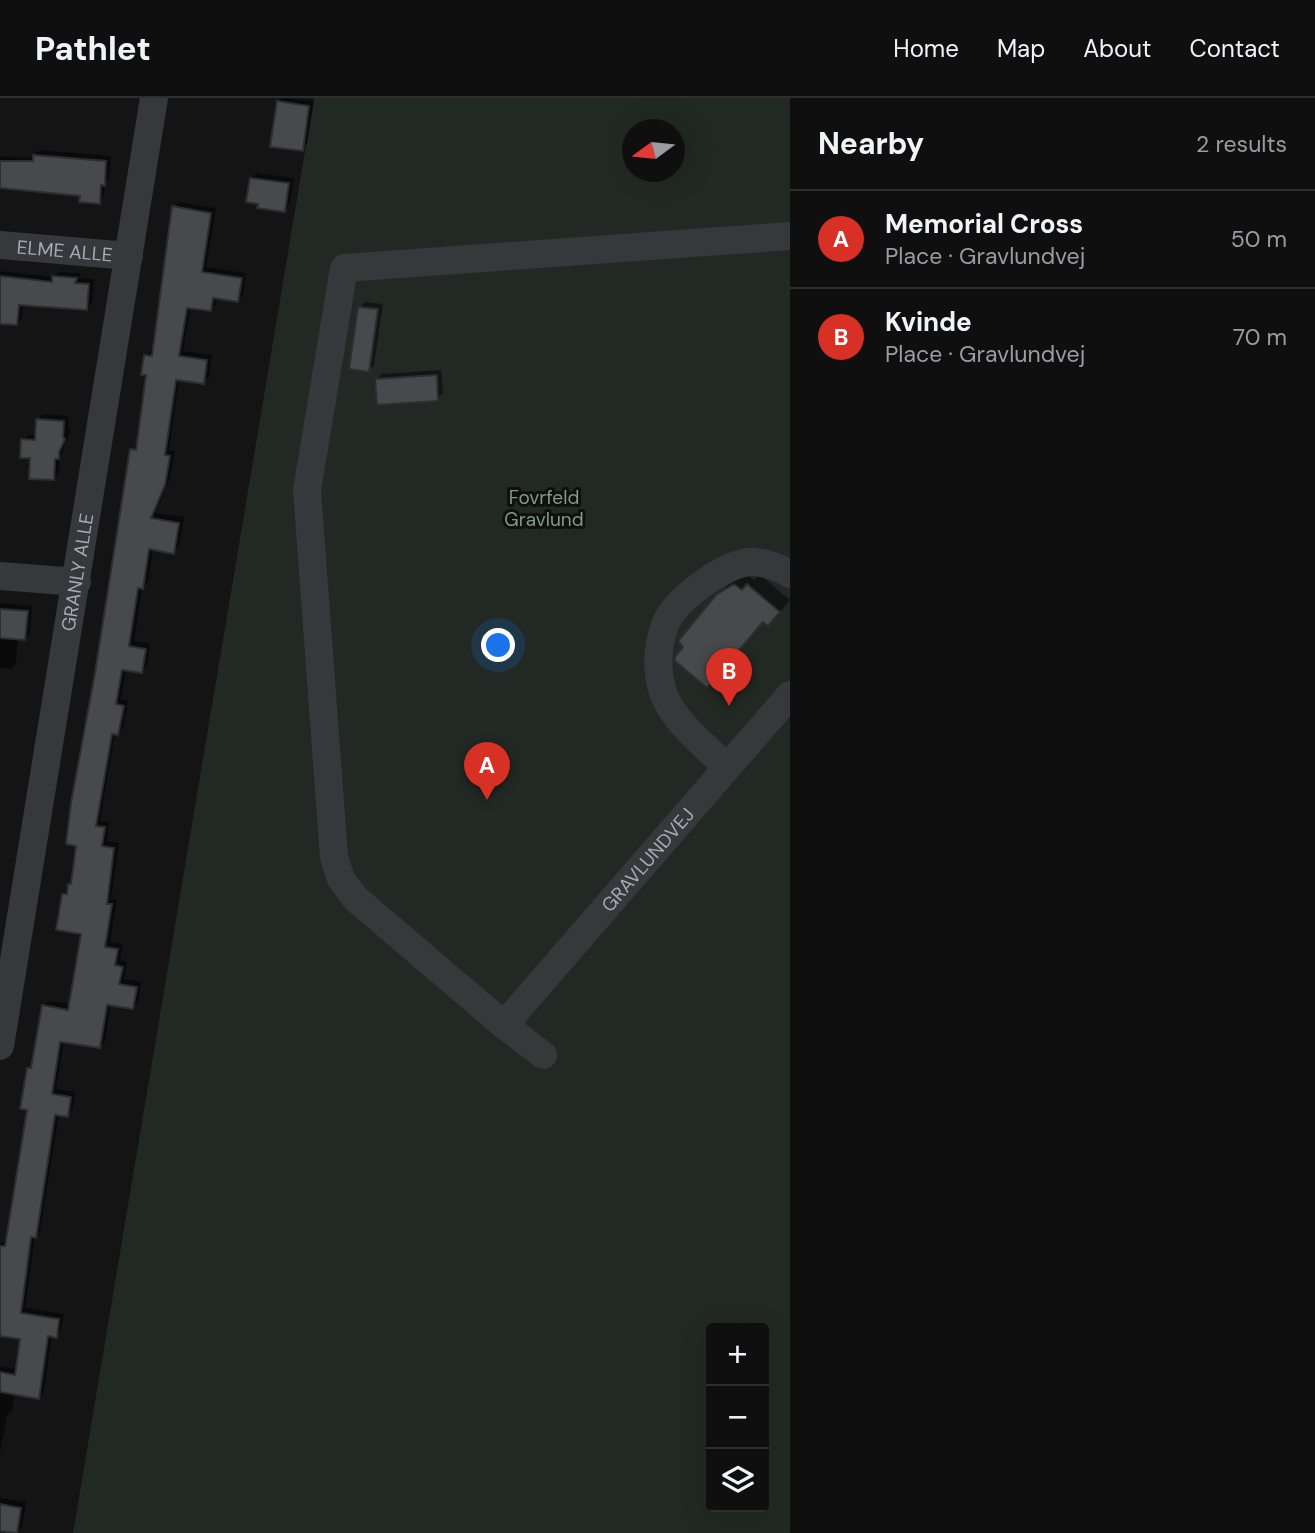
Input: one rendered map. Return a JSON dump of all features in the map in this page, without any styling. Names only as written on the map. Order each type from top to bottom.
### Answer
[{"type":"street","name":"GRANLY ALLE","points":[[0,1046],[11,909],[77,582],[154,98]]},
{"type":"street","points":[[543,1055],[355,898],[341,878],[334,857],[307,490],[344,268],[790,236]]},
{"type":"street","name":"ELME ALLE","points":[[0,245],[129,256]]},
{"type":"street","points":[[727,767],[680,721],[662,691],[656,655],[666,622],[686,597],[712,576],[750,562],[782,569],[790,574]]},
{"type":"street","points":[[0,576],[77,582]]},
{"type":"street","name":"GRAVLUNDVEJ","points":[[504,1025],[790,695]]},
{"type":"green space","name":"Fovrfeld Gravlund","points":[[314,98],[790,98],[790,1533],[73,1533]]},
{"type":"building","points":[[277,101],[309,106],[303,151],[270,147]]},
{"type":"building","points":[[33,155],[106,161],[105,186],[101,185],[100,204],[79,202],[80,196],[0,188],[0,161],[33,161]]},
{"type":"building","points":[[250,178],[289,183],[285,212],[257,208],[258,204],[246,202]]},
{"type":"building","points":[[172,206],[211,213],[202,272],[242,278],[238,302],[213,298],[211,311],[187,308],[179,356],[207,360],[204,384],[176,380],[165,455],[170,456],[165,485],[151,518],[179,523],[174,554],[149,549],[143,589],[138,588],[129,646],[146,649],[142,673],[122,670],[116,704],[124,706],[118,735],[112,734],[96,826],[105,827],[102,846],[114,848],[107,904],[112,904],[105,947],[118,949],[115,965],[123,967],[119,984],[137,987],[133,1009],[107,1005],[100,1048],[60,1042],[52,1094],[71,1097],[68,1117],[55,1115],[36,1238],[31,1237],[21,1313],[59,1319],[57,1338],[48,1336],[39,1399],[0,1392],[0,1372],[15,1375],[20,1339],[0,1336],[0,1246],[5,1246],[27,1110],[20,1109],[27,1068],[31,1068],[42,1005],[68,1010],[81,934],[56,930],[62,894],[67,894],[68,884],[71,884],[76,846],[66,844],[71,803],[95,673],[130,449],[136,450],[146,375],[141,375],[144,355],[152,356]]},
{"type":"building","points":[[0,276],[52,282],[52,276],[77,278],[75,283],[89,284],[87,310],[19,305],[17,325],[0,324]]},
{"type":"building","points":[[358,307],[378,309],[369,372],[349,369]]},
{"type":"building","points":[[437,375],[438,401],[377,405],[375,379]]},
{"type":"building","points":[[36,419],[64,421],[65,439],[59,459],[55,459],[54,480],[29,479],[30,458],[20,458],[21,439],[35,440]]},
{"type":"building","points":[[734,584],[742,590],[747,584],[780,612],[768,626],[763,622],[707,688],[675,661],[683,647],[678,641],[716,595]]},
{"type":"building","points":[[0,609],[28,611],[25,640],[0,638]]},
{"type":"building","points":[[0,1504],[21,1508],[17,1533],[0,1531]]},
{"type":"place","name":"Kvinde","points":[[729,706]]},
{"type":"place","name":"Memorial Cross","points":[[487,800]]}]
